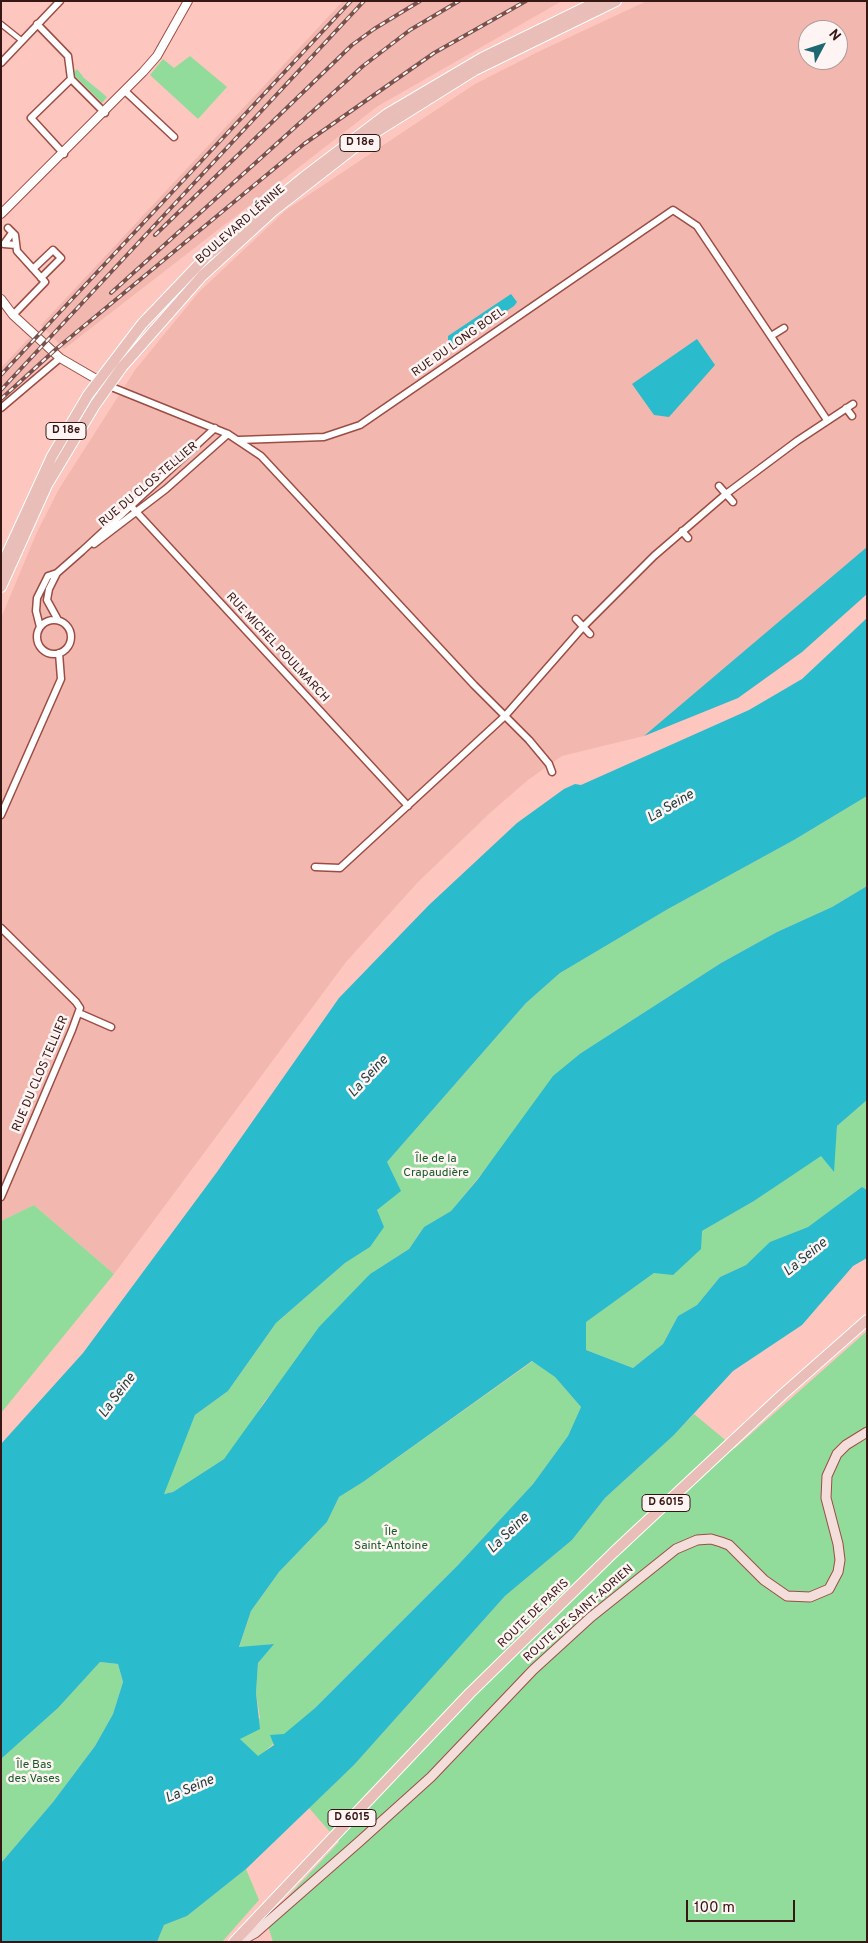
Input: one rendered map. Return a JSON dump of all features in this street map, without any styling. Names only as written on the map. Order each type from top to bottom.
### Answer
[{"type":"main road","name":"D 18e","points":[[1,567],[52,456],[72,420],[99,380],[142,324],[206,257],[362,132],[450,75],[586,4],[598,1]]},
{"type":"main road","name":"BOULEVARD LÉNINE","points":[[1,588],[47,484],[82,425],[109,386],[145,340],[202,276],[273,211],[368,137],[475,70],[616,1]]},
{"type":"main road","name":"ROUTE DE PARIS","points":[[238,1938],[470,1693],[633,1534],[867,1320]]},
{"type":"main road","name":"ROUTE DE SAINT-ADRIEN","points":[[238,1938],[246,1938],[255,1933],[360,1841],[443,1765],[533,1670],[591,1617],[676,1549],[697,1540],[711,1539],[729,1545],[764,1580],[787,1596],[810,1597],[829,1589],[838,1572],[840,1560],[838,1544],[826,1498],[826,1476],[837,1454],[846,1444],[867,1432]]},
{"type":"street","points":[[1,214],[107,111],[157,56],[188,1]]},
{"type":"street","points":[[1,63],[57,2]]},
{"type":"street","points":[[1,24],[21,40]]},
{"type":"street","points":[[37,24],[68,56],[72,78],[107,111]]},
{"type":"street","points":[[64,154],[31,118],[72,78]]},
{"type":"street","points":[[125,92],[174,137]]},
{"type":"street","name":"RUE DU LONG BOEL","points":[[239,440],[324,437],[360,425],[673,210],[697,226],[771,336]]},
{"type":"street","points":[[13,315],[46,282],[17,251],[16,245],[10,230],[4,244],[16,245]]},
{"type":"street","points":[[33,269],[53,250],[61,258],[41,278]]},
{"type":"street","points":[[1,299],[13,315],[60,358],[109,386],[228,434],[268,462],[543,756],[552,772]]},
{"type":"street","points":[[784,328],[771,336],[827,420]]},
{"type":"street","points":[[1,408],[60,358]]},
{"type":"street","points":[[316,867],[340,868],[505,716],[583,627],[682,531],[726,494],[827,420],[853,404]]},
{"type":"street","points":[[846,408],[852,416]]},
{"type":"street","name":"RUE DU CLOS TELLIER","points":[[57,573],[48,576],[37,598],[36,612],[40,627],[37,636],[41,647],[49,653],[59,653],[68,647],[71,636],[68,626],[58,620],[48,600],[49,589],[57,573],[215,428]]},
{"type":"street","name":"RUE DU CLOS TELLIER","points":[[82,551],[111,532],[136,512],[228,434]]},
{"type":"street","points":[[719,486],[732,502]]},
{"type":"street","name":"RUE MICHEL POULMARCH","points":[[130,505],[408,806]]},
{"type":"street","points":[[682,531],[688,538]]},
{"type":"street","points":[[576,619],[590,634]]},
{"type":"street","points":[[40,627],[47,621],[58,620]]},
{"type":"street","points":[[1,815],[61,679],[59,653]]},
{"type":"street","name":"RUE DU CLOS TELLIER","points":[[1,928],[76,1002],[79,1013],[1,1197]]},
{"type":"street","points":[[79,1013],[111,1027]]},
{"type":"shaded area","points":[[343,1],[562,1],[378,106],[64,349],[41,325]]},
{"type":"shaded area","points":[[647,1],[867,1],[867,594],[802,652],[738,698],[644,736],[562,756],[528,780],[491,812],[418,882],[346,962],[114,1274],[34,1205],[1,1221],[1,618],[37,532],[59,489],[135,370],[198,293],[286,210],[475,84],[542,50]]},
{"type":"shaded area","points":[[29,338],[51,357],[1,403],[1,368]]},
{"type":"green space","points":[[190,56],[227,87],[198,119],[150,75],[163,59],[174,68]]},
{"type":"green space","points":[[77,69],[84,78],[107,97],[102,103],[75,76],[74,73]]},
{"type":"green space","name":"Île de la Crapaudière","points":[[867,796],[867,886],[832,907],[777,932],[721,963],[581,1053],[451,1211],[424,1227],[409,1249],[370,1274],[264,1402],[246,1431],[224,1459],[173,1492],[163,1494],[195,1415],[228,1391],[276,1323],[345,1263],[370,1247],[387,1162],[526,1003],[560,973],[668,909],[794,840]]},
{"type":"green space","points":[[867,1100],[867,1190],[862,1188],[808,1227],[771,1242],[746,1265],[720,1277],[697,1305],[678,1316],[663,1344],[633,1368],[586,1350],[585,1322],[654,1273],[702,1231],[754,1201],[821,1155],[833,1171],[837,1126]]},
{"type":"green space","points":[[34,1205],[114,1274],[1,1413],[1,1221]]},
{"type":"green space","points":[[867,1331],[867,1942],[273,1942],[266,1920],[339,1842],[309,1808],[354,1765],[505,1596],[572,1540],[605,1498],[674,1435],[694,1414],[735,1448]]},
{"type":"green space","name":"Île Saint-Antoine","points":[[533,1361],[555,1377],[581,1407],[568,1436],[533,1484],[458,1565],[315,1708],[258,1757],[240,1739],[260,1718],[256,1693],[258,1663],[273,1644],[239,1648],[251,1611],[279,1572],[327,1522],[339,1497]]},
{"type":"green space","name":"Île Bas des Vases","points":[[100,1662],[118,1664],[123,1682],[113,1714],[95,1746],[53,1802],[1,1863],[1,1759],[58,1708]]},
{"type":"green space","points":[[246,1869],[259,1900],[222,1942],[157,1942],[164,1925],[187,1916]]},
{"type":"water","points":[[511,294],[517,302],[514,306],[456,345],[448,344],[448,336]]},
{"type":"water","points":[[697,339],[715,365],[669,417],[654,415],[632,384]]},
{"type":"water","points":[[867,547],[867,594],[802,652],[738,698],[644,736]]},
{"type":"water","name":"La Seine","points":[[867,618],[867,796],[794,840],[668,909],[560,973],[526,1003],[387,1162],[401,1191],[377,1210],[384,1227],[370,1247],[345,1263],[276,1323],[228,1391],[195,1415],[164,1494],[173,1492],[224,1459],[319,1327],[370,1274],[409,1249],[424,1227],[451,1211],[478,1179],[553,1076],[581,1053],[721,963],[777,932],[832,907],[867,886],[867,1100],[837,1126],[834,1172],[821,1156],[754,1201],[702,1231],[701,1249],[673,1275],[654,1273],[586,1322],[586,1350],[633,1368],[663,1344],[678,1316],[697,1305],[720,1277],[746,1265],[770,1242],[808,1227],[862,1187],[867,1190],[867,1258],[853,1266],[802,1325],[733,1371],[674,1435],[605,1498],[572,1540],[505,1596],[354,1765],[246,1869],[187,1916],[164,1925],[157,1942],[1,1942],[1,1863],[53,1802],[95,1746],[113,1714],[123,1682],[118,1664],[100,1662],[58,1708],[1,1759],[1,1444],[83,1353],[217,1172],[339,998],[429,905],[517,823],[564,789],[575,784],[581,785],[749,710],[802,679]],"holes":[[[532,1361],[555,1377],[581,1407],[568,1436],[533,1484],[458,1565],[315,1708],[284,1734],[270,1735],[274,1745],[258,1756],[240,1739],[260,1729],[256,1693],[258,1663],[274,1644],[239,1647],[251,1611],[279,1572],[327,1522],[339,1497],[363,1482]]]},
{"type":"railway","points":[[1,375],[351,1]]},
{"type":"railway","points":[[1,390],[364,1]]},
{"type":"railway","points":[[155,235],[352,45],[420,1]]},
{"type":"railway","points":[[111,293],[363,66],[410,30],[459,1]]},
{"type":"railway","points":[[1,399],[55,350],[304,144],[434,53],[526,1]]}]
